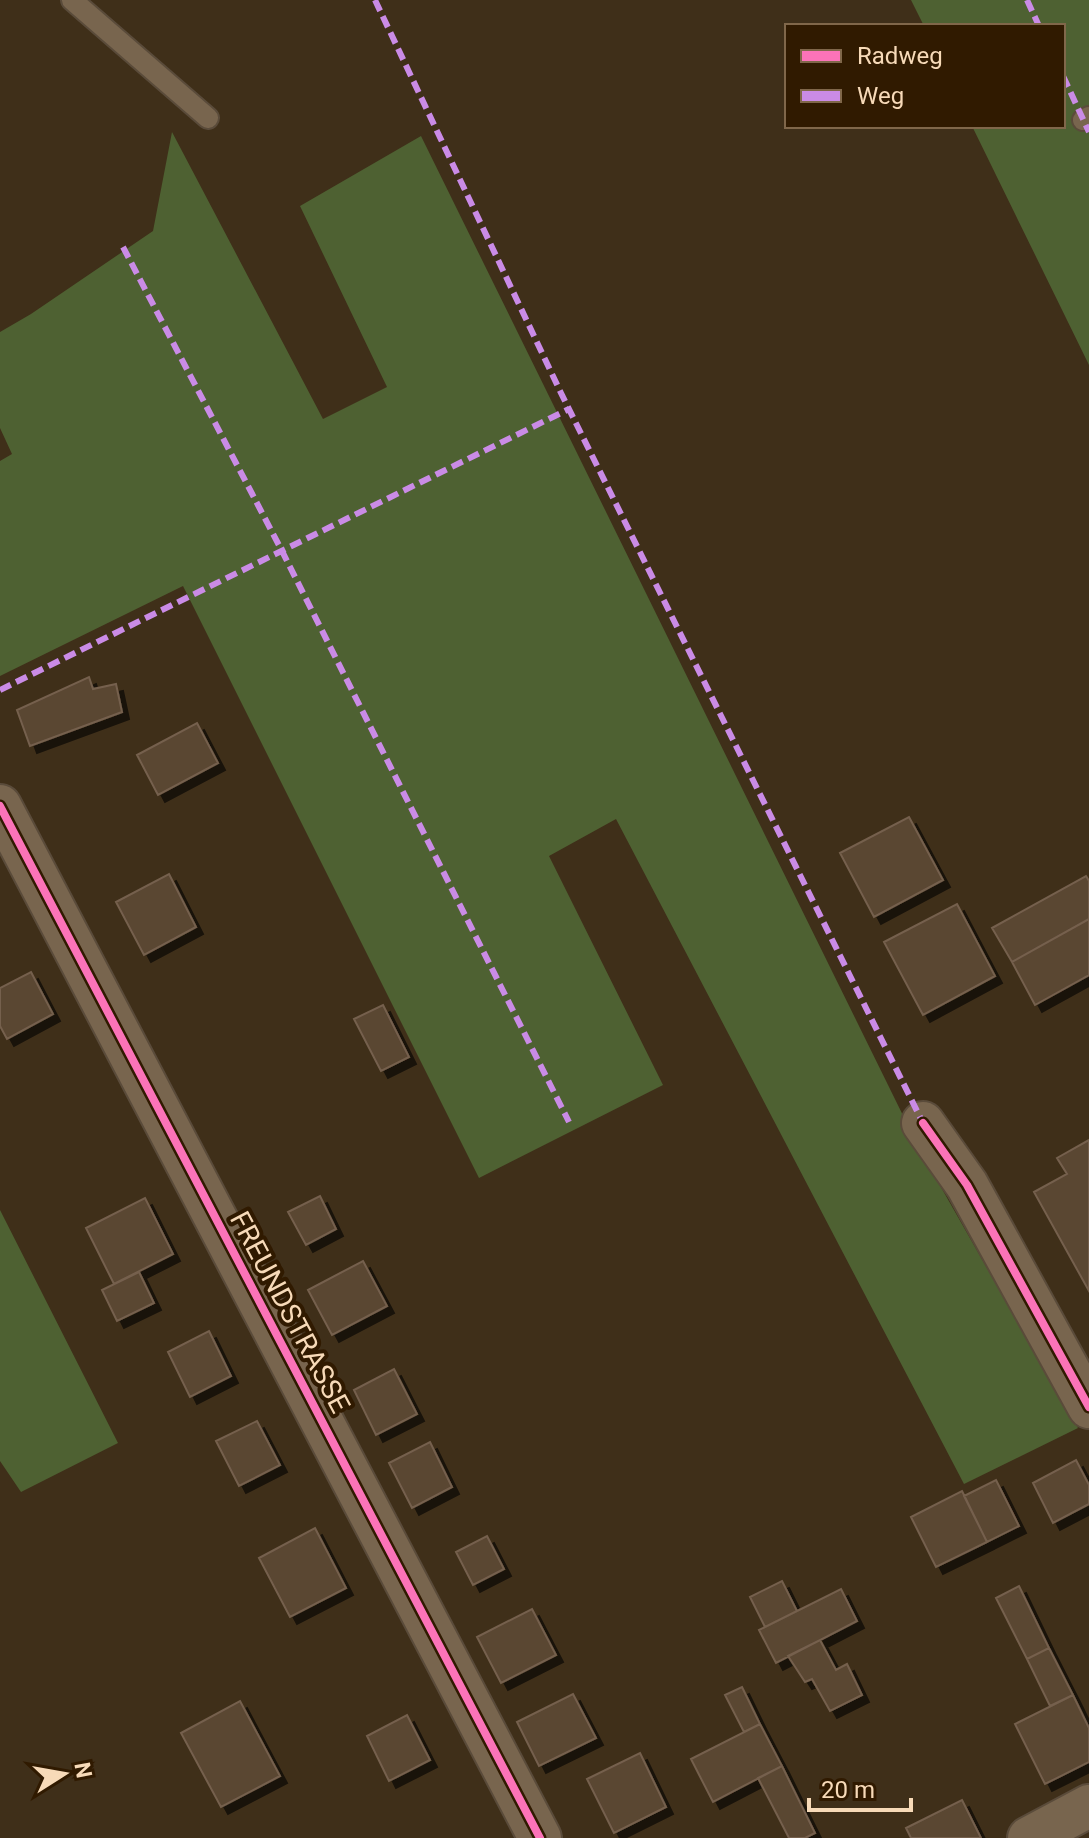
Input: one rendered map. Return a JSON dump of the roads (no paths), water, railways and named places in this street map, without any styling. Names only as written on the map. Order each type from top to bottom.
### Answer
[{"type":"street","name":"FREUNDSTRASSE","points":[[0,806],[540,1838]]},
{"type":"street","points":[[923,1123],[967,1185],[1086,1394]]},
{"type":"street","points":[[1029,1838],[1089,1806]]},
{"type":"lane","points":[[72,0],[208,118]]}]
